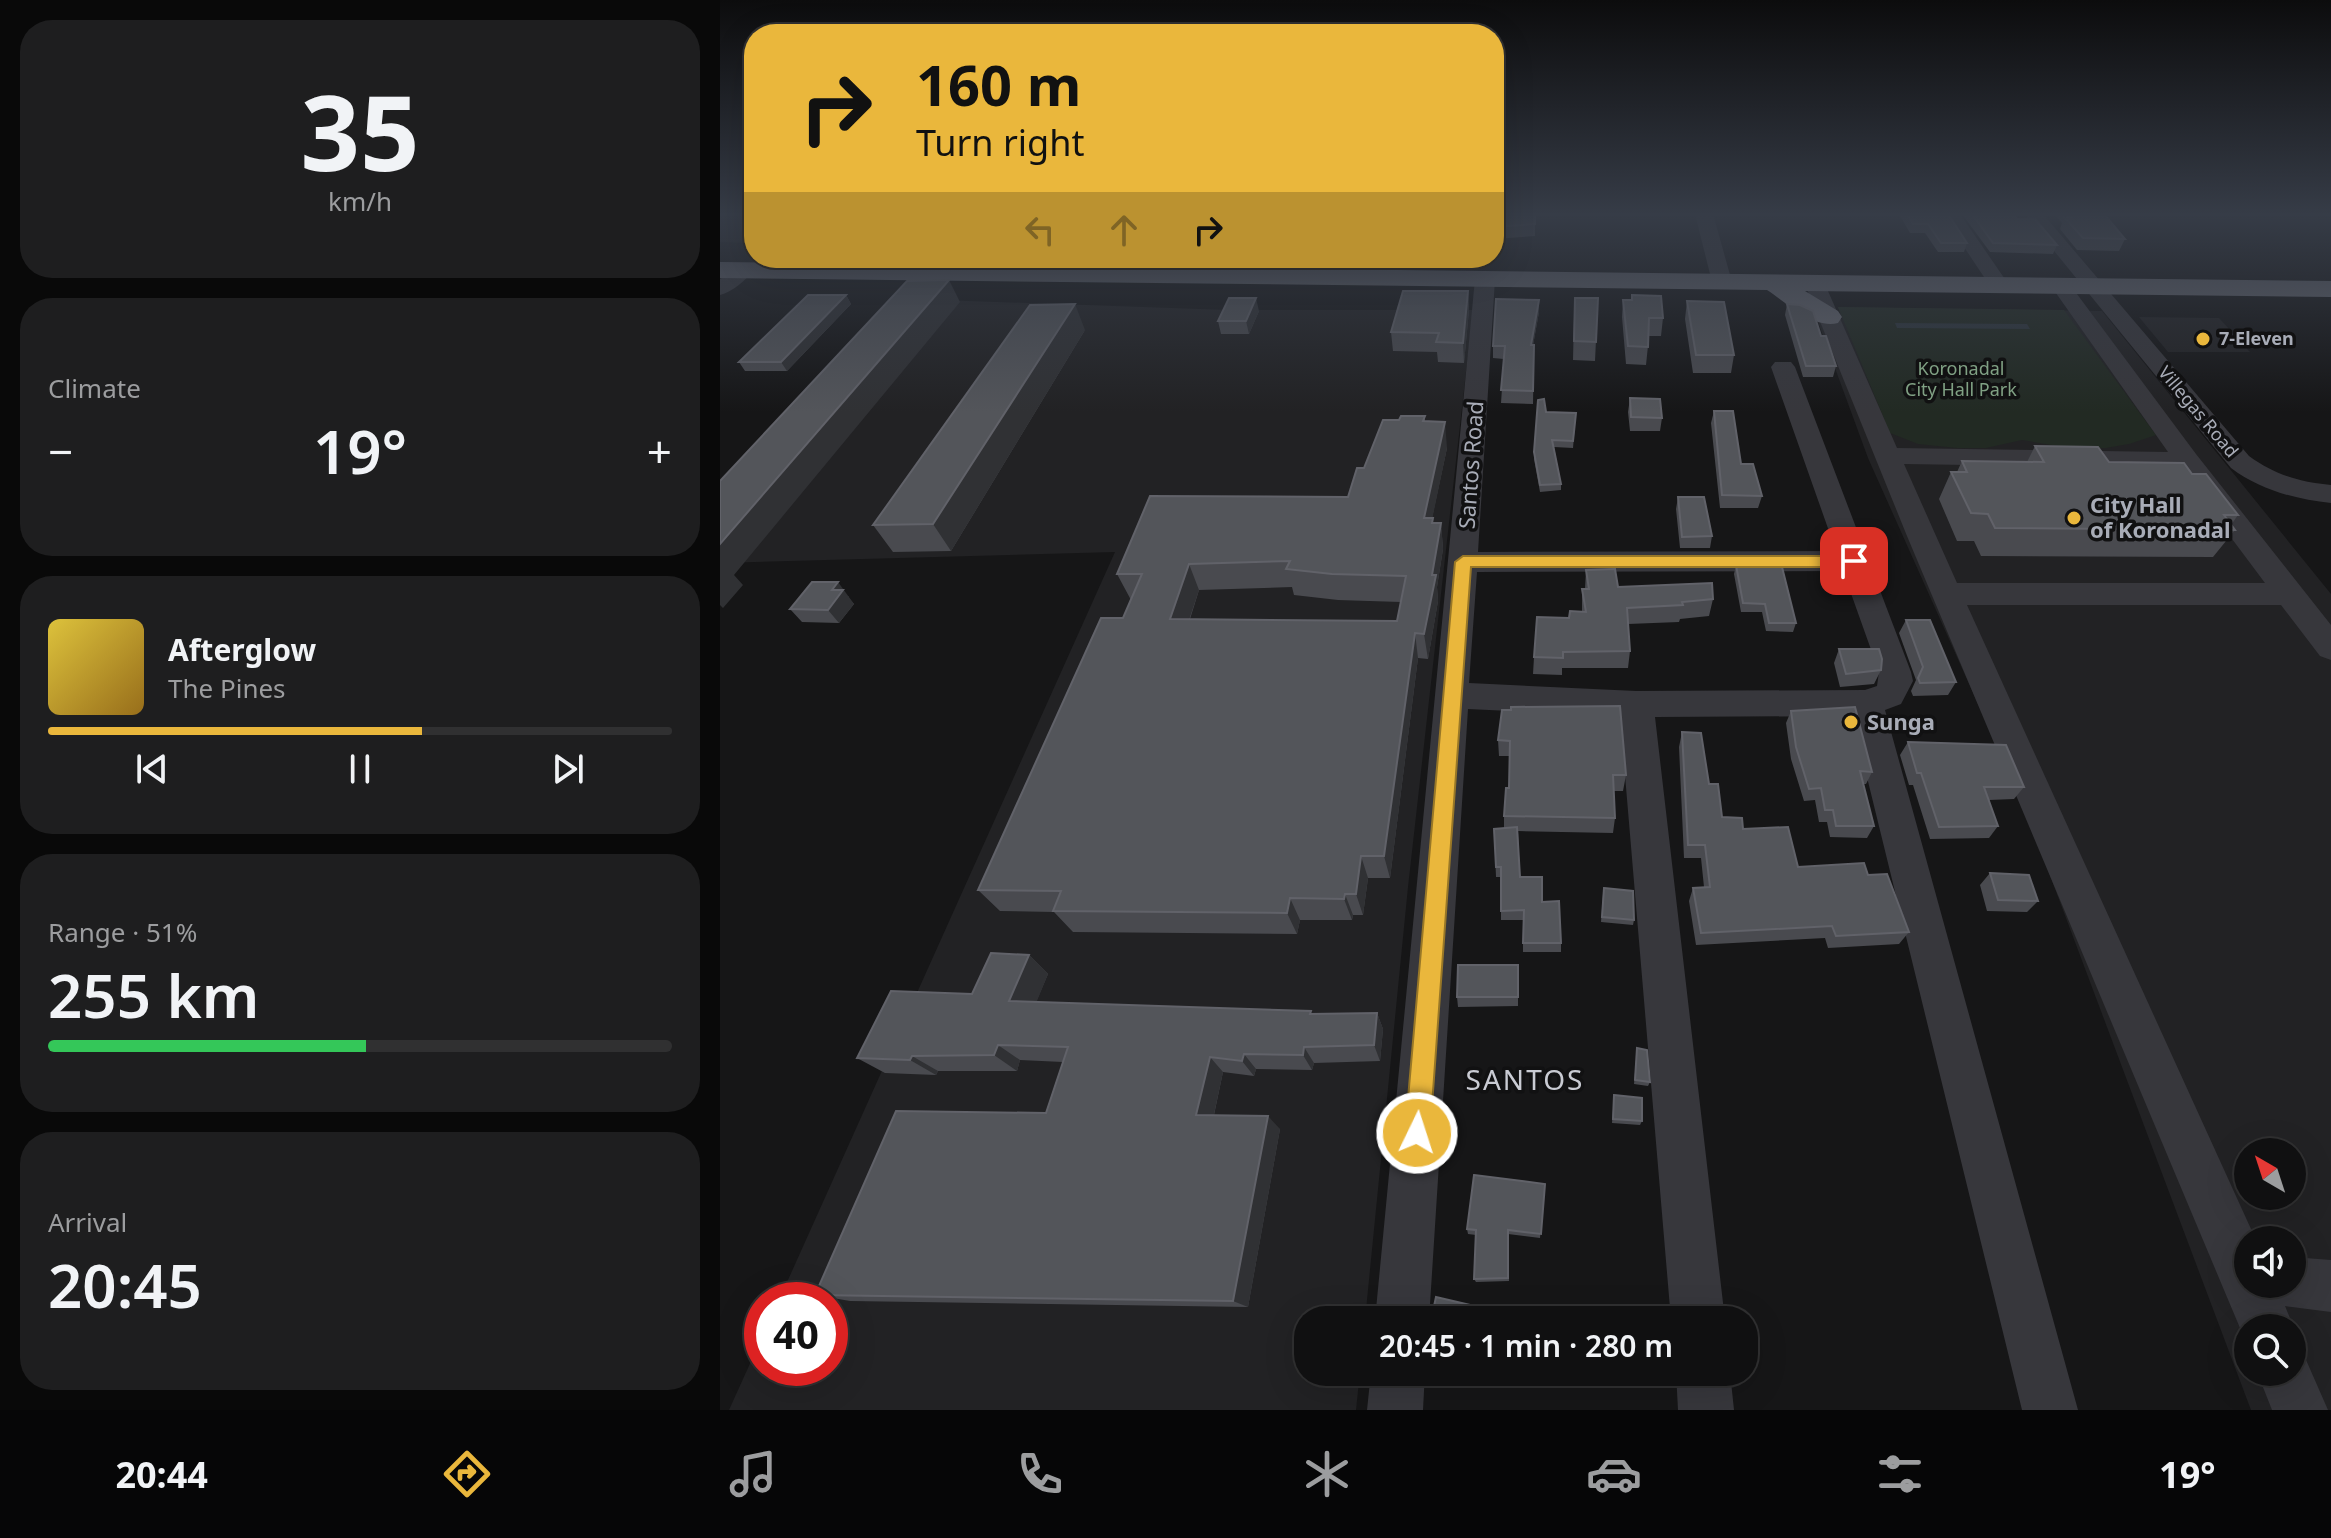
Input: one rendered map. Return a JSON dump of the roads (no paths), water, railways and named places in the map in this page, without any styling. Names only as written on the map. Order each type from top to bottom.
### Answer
[{"type":"highway","points":[[1548,280],[2331,289]]},
{"type":"highway","points":[[1954,284],[1958,280]]},
{"type":"highway","points":[[2061,286],[2063,280]]},
{"type":"highway","points":[[2117,280],[2134,287]]},
{"type":"highway","points":[[1772,282],[1828,317]]},
{"type":"highway","points":[[2121,320],[2134,287]]},
{"type":"street","name":"Santos Road","points":[[1403,1306],[1485,280]]},
{"type":"street","points":[[1996,280],[1999,285]]},
{"type":"street","name":"Villegas Road","points":[[2087,280],[2251,471],[2290,488],[2331,494]]},
{"type":"street","points":[[1814,282],[2234,1250]]},
{"type":"street","points":[[2061,286],[2187,460],[2331,648]]},
{"type":"street","points":[[1452,695],[1636,704],[1866,703],[1889,695],[1896,681],[1783,367]]},
{"type":"street","points":[[1887,456],[2187,460]]},
{"type":"street","points":[[1463,562],[1854,561]]},
{"type":"street","points":[[1948,594],[2289,594]]},
{"type":"street","points":[[1866,703],[2050,1410]]},
{"type":"street","points":[[1636,704],[1697,1306]]},
{"type":"street","points":[[2306,1284],[2331,1286]]},
{"type":"street","points":[[1395,1410],[1397,1386]]},
{"type":"street","points":[[1704,1386],[1706,1410]]},
{"type":"street","points":[[2290,1386],[2300,1410]]},
{"type":"place","name":"7-Eleven","points":[[2203,339]]},
{"type":"place","name":"City Hall of Koronadal","points":[[2074,518]]},
{"type":"place","name":"Sunga","points":[[1851,722]]},
{"type":"district","name":"SANTOS","points":[[1525,1080]]},
{"type":"park label","name":"Koronadal City Hall Park","points":[[1961,379]]}]
